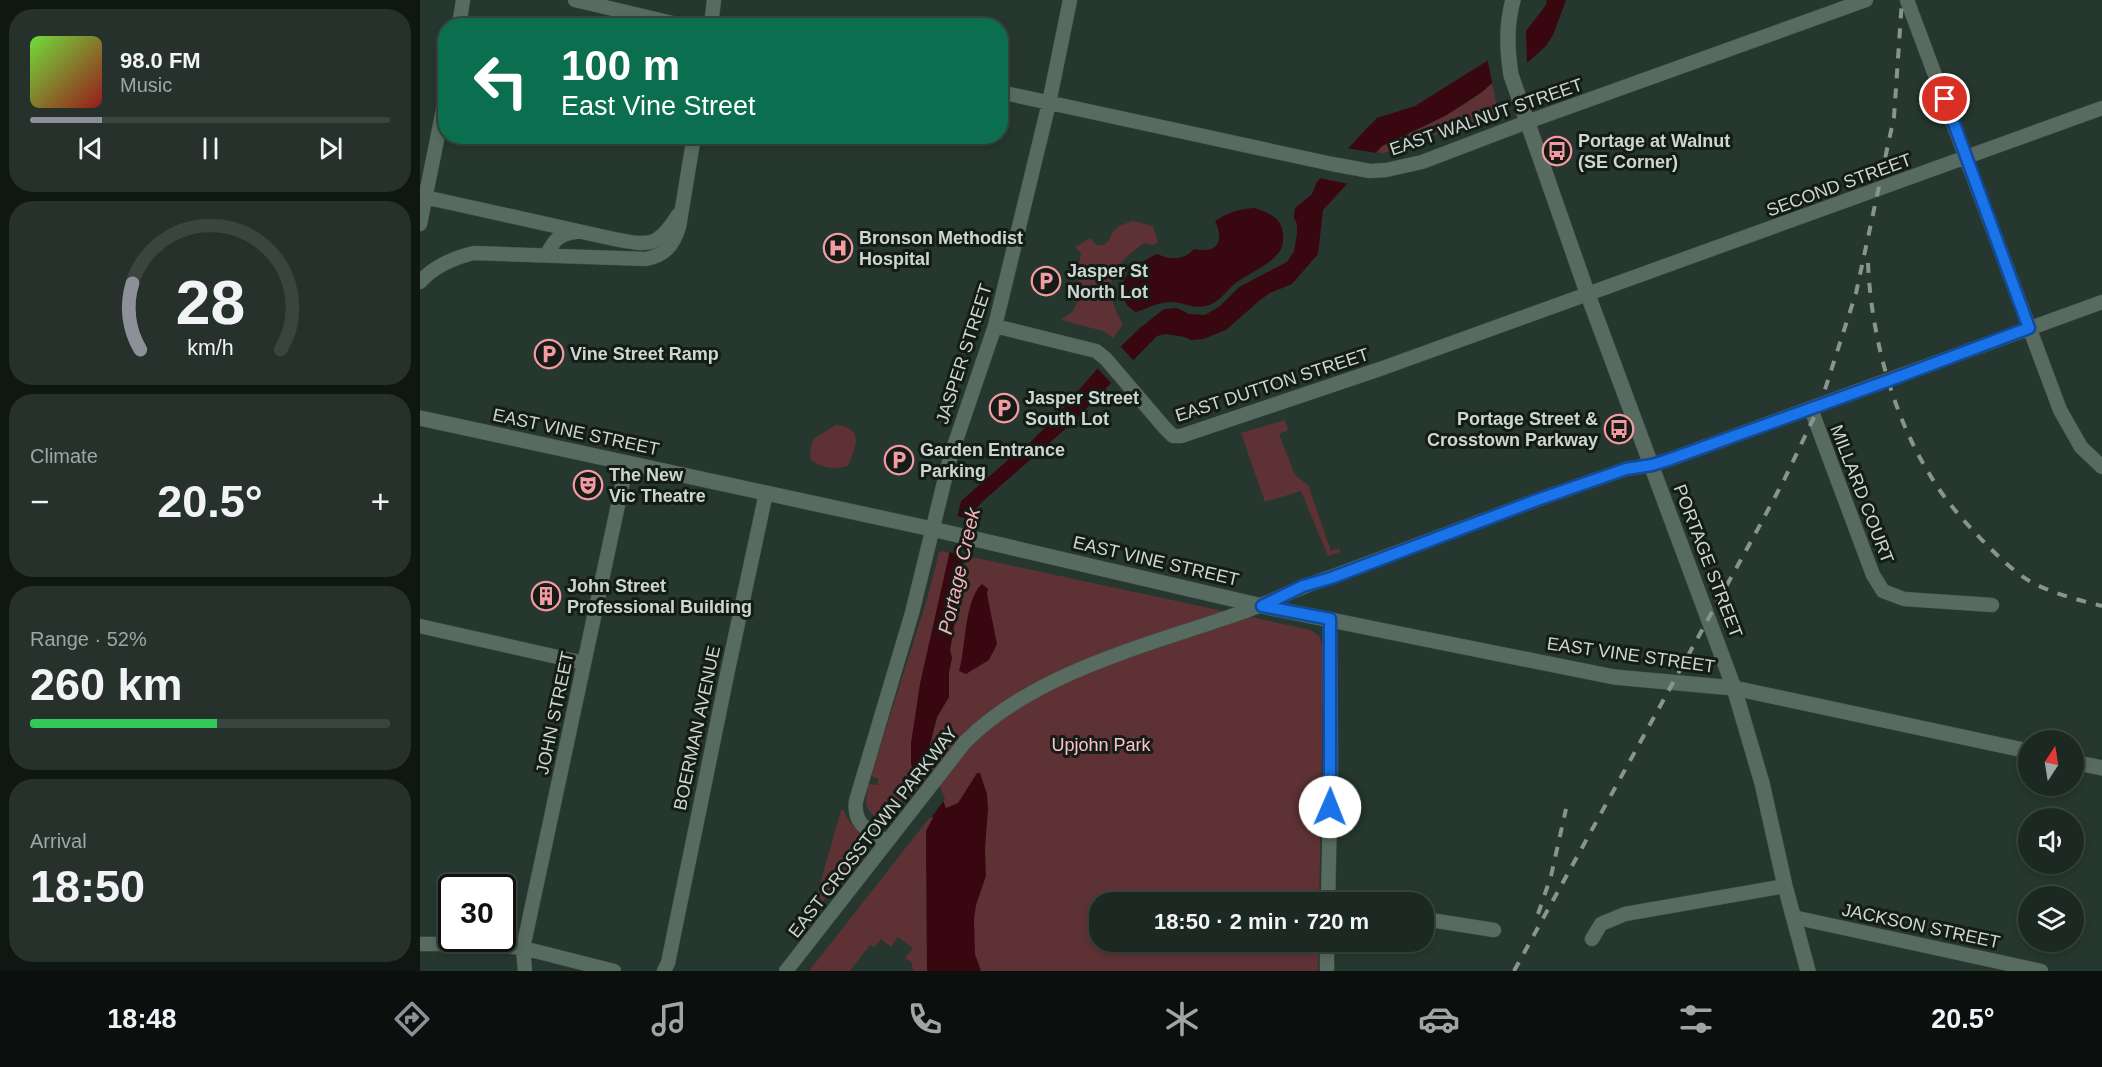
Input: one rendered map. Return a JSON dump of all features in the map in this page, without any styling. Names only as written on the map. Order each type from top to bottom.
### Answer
[{"type":"street","points":[[460,18],[463,0]]},
{"type":"street","points":[[575,0],[651,18]]},
{"type":"street","points":[[712,18],[714,0]]},
{"type":"street","name":"JASPER STREET","points":[[886,842],[862,825],[855,811],[912,613],[950,458],[995,326],[1049,103],[1070,0]]},
{"type":"street","name":"PORTAGE STREET","points":[[1513,0],[1506,45],[1511,75],[1588,295],[1734,688],[1762,783],[1785,886],[1808,971]]},
{"type":"street","name":"EAST WALNUT STREET","points":[[1008,94],[1362,170],[1399,169],[1866,0]]},
{"type":"street","points":[[1907,0],[2060,410],[2081,447],[2102,467]]},
{"type":"street","name":"SECOND STREET","points":[[1588,295],[2102,108]]},
{"type":"street","points":[[420,224],[423,196],[438,130]]},
{"type":"street","points":[[420,282],[444,263],[474,254],[646,259],[658,256],[669,249],[674,241],[693,144]]},
{"type":"street","points":[[423,196],[631,242],[650,243],[664,235],[681,210]]},
{"type":"street","points":[[547,255],[552,244],[560,236],[583,232]]},
{"type":"street","name":"EAST DUTTON STREET","points":[[995,326],[1096,351],[1106,359],[1164,427],[1173,436],[1181,436],[1347,381],[1588,295]]},
{"type":"street","name":"EAST CROSSTOWN PARKWAY","points":[[786,971],[936,777],[979,729],[1045,685],[1116,656],[1262,606],[1303,586],[1331,578],[1537,500],[1626,469],[1652,465],[2102,302]]},
{"type":"street","name":"MILLARD COURT","points":[[1811,409],[1874,575],[1883,591],[1904,599],[1992,605]]},
{"type":"street","name":"EAST VINE STREET","points":[[420,418],[932,529],[1262,606],[1614,677],[1734,688],[2018,749]]},
{"type":"street","name":"JOHN STREET","points":[[525,971],[523,948],[627,463]]},
{"type":"street","name":"BOERMAN AVENUE","points":[[664,971],[668,963],[766,493]]},
{"type":"street","points":[[1328,892],[1331,765],[1330,619]]},
{"type":"street","points":[[420,626],[584,663]]},
{"type":"street","points":[[2084,764],[2102,768]]},
{"type":"street","points":[[1592,939],[1601,924],[1625,914],[1785,886]]},
{"type":"street","name":"JACKSON STREET","points":[[1793,917],[2041,971]]},
{"type":"street","points":[[1434,921],[1494,930]]},
{"type":"street","points":[[420,944],[483,944],[523,948],[614,971]]},
{"type":"street","points":[[1327,952],[1327,971]]},
{"type":"green space","points":[[1492,83],[1498,113],[1385,153],[1377,153],[1382,146],[1467,103]]},
{"type":"green space","points":[[1133,221],[1153,226],[1158,242],[1154,245],[1144,243],[1132,252],[1116,270],[1112,279],[1112,299],[1123,325],[1113,338],[1103,331],[1061,320],[1073,311],[1080,296],[1077,275],[1081,253],[1075,247],[1090,238],[1096,245],[1105,244],[1118,227]]},
{"type":"green space","points":[[1285,420],[1288,430],[1279,434],[1295,475],[1308,485],[1331,551],[1339,548],[1340,552],[1328,556],[1301,491],[1265,502],[1241,433]]},
{"type":"green space","points":[[836,425],[845,427],[855,434],[854,452],[848,466],[829,468],[811,460],[810,452],[813,439]]},
{"type":"green space","points":[[939,552],[950,553],[920,684],[911,764],[916,775],[914,778],[916,783],[891,814],[878,817],[872,814],[867,807],[869,784],[877,785],[879,779],[871,776],[927,599]]},
{"type":"green space","name":"Upjohn Park","points":[[967,556],[1311,630],[1319,636],[1324,648],[1319,892],[1089,892],[1089,952],[1319,952],[1318,971],[944,971],[946,809],[926,760],[937,717],[949,697],[949,672],[952,658],[950,650]]},
{"type":"green space","points":[[841,810],[844,810],[848,820],[865,840],[866,845],[800,932],[819,888]]},
{"type":"green space","points":[[930,817],[933,818],[926,831],[927,971],[913,971],[912,963],[905,958],[913,948],[898,937],[891,947],[881,939],[875,947],[870,945],[850,971],[809,971]]},
{"type":"water","name":"Portage Creek","points":[[1547,0],[1566,0],[1553,35],[1546,46],[1528,62],[1492,83],[1445,116],[1382,146],[1323,210],[1318,254],[1292,284],[1270,293],[1226,330],[1203,339],[1191,340],[1166,334],[1157,336],[1072,423],[976,509],[963,564],[950,650],[952,658],[949,672],[949,697],[937,717],[926,760],[946,808],[958,803],[977,773],[980,773],[987,794],[986,876],[976,905],[974,920],[975,954],[981,971],[927,971],[926,831],[933,818],[911,764],[911,743],[920,684],[961,501],[1024,449],[1097,369],[1140,328],[1164,309],[1177,308],[1189,314],[1205,315],[1220,306],[1239,287],[1287,262],[1294,251],[1297,234],[1295,208],[1312,194],[1317,182],[1368,127],[1377,118],[1415,106],[1487,61],[1526,31],[1546,5]]},
{"type":"water","points":[[1255,208],[1276,218],[1283,232],[1282,248],[1270,261],[1237,282],[1217,301],[1209,305],[1195,307],[1167,302],[1136,312],[1127,305],[1123,294],[1124,280],[1138,265],[1157,254],[1177,258],[1186,256],[1194,249],[1213,248],[1219,240],[1215,221],[1234,212]]},
{"type":"water","points":[[982,584],[988,589],[997,644],[989,660],[966,674],[959,671],[966,625],[972,601]]},
{"type":"pier","points":[[1526,31],[1527,63],[1493,86],[1487,58]]},
{"type":"pier","points":[[1346,148],[1377,153],[1349,184],[1319,178]]},
{"type":"pier","points":[[1120,346],[1134,361],[1111,383],[1097,368]]},
{"type":"pier","points":[[956,516],[974,520],[966,556],[948,552]]},
{"type":"pier","points":[[928,758],[945,799],[930,819],[914,778]]},
{"type":"railway","points":[[1514,971],[1760,525],[1820,405],[1856,293],[1894,117],[1902,0]]},
{"type":"railway","points":[[1868,263],[1879,345],[1894,400],[1917,451],[1941,492],[1981,539],[2019,574],[2050,590],[2102,606]]},
{"type":"railway","points":[[1538,914],[1551,876],[1566,809]]},
{"type":"place","name":"Portage at Walnut (SE Corner)","points":[[1557,151]]},
{"type":"place","name":"Bronson Methodist Hospital","points":[[838,248]]},
{"type":"place","name":"Jasper St North Lot","points":[[1046,281]]},
{"type":"place","name":"Vine Street Ramp","points":[[549,354]]},
{"type":"place","name":"Jasper Street South Lot","points":[[1004,408]]},
{"type":"place","name":"Portage Street & Crosstown Parkway","points":[[1619,429]]},
{"type":"place","name":"Garden Entrance Parking","points":[[899,460]]},
{"type":"place","name":"The New Vic Theatre","points":[[588,485]]},
{"type":"place","name":"John Street Professional Building","points":[[546,596]]},
{"type":"route","points":[[1330,807],[1330,619],[1262,606],[1303,586],[1331,578],[1537,500],[1626,469],[1668,460],[2029,328],[1945,99]]}]
